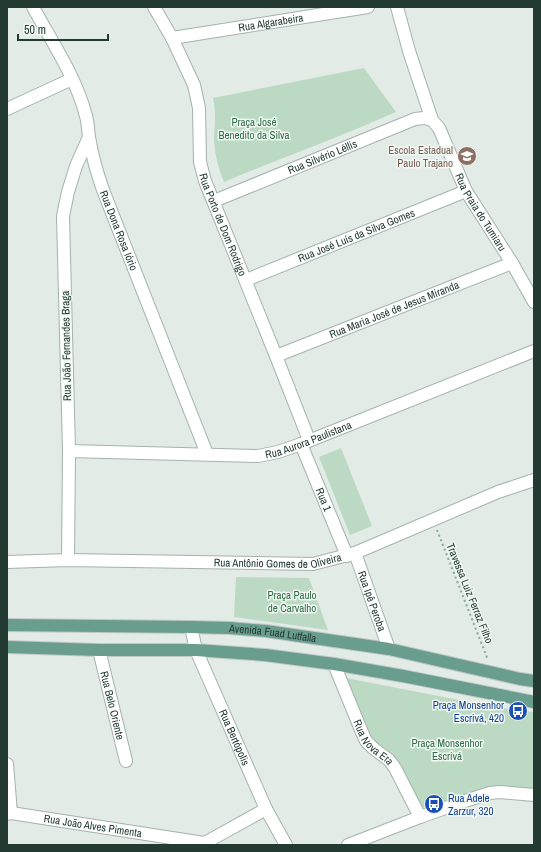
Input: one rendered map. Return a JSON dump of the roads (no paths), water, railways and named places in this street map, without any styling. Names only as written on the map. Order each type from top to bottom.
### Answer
[{"type":"main road","name":"Avenida Fuad Lutfalla","points":[[7,625],[191,627],[266,631],[389,650],[534,681]]},
{"type":"main road","name":"Avenida Fuad Lutfalla","points":[[7,647],[100,650],[196,650],[265,655],[334,664],[404,676],[534,702]]},
{"type":"street","name":"Rua Dona Rosa Iório","points":[[33,7],[72,79],[87,118],[89,137],[96,169],[103,190],[207,454]]},
{"type":"street","name":"Rua Porto de Dom Rodrigo","points":[[154,7],[172,38],[194,85],[199,108],[200,162],[205,181],[276,356],[305,442]]},
{"type":"street","name":"Rua Algarabeira","points":[[172,38],[352,8],[368,7]]},
{"type":"street","points":[[397,7],[409,51],[432,120]]},
{"type":"street","points":[[7,109],[72,79]]},
{"type":"street","name":"Rua Silvério Léllis","points":[[214,201],[415,119],[424,118],[432,120]]},
{"type":"street","name":"Rua Praia do Tumiaru","points":[[432,120],[442,134],[466,191],[512,263],[534,302]]},
{"type":"street","name":"Rua João Fernandes Braga","points":[[68,560],[69,451],[64,216],[68,192],[76,166],[89,137]]},
{"type":"street","name":"Rua José Luís da Silva Gomes","points":[[246,280],[466,191]]},
{"type":"street","name":"Rua Maria José de Jesus Miranda","points":[[276,356],[512,263]]},
{"type":"street","name":"Rua Aurora Paulistana","points":[[69,451],[258,456],[278,452],[534,351]]},
{"type":"street","name":"Rua 1","points":[[305,442],[351,554]]},
{"type":"street","name":"Rua Antônio Gomes de Oliveira","points":[[7,562],[68,560],[298,565],[313,564],[351,554],[498,492],[534,480]]},
{"type":"street","name":"Rua Ipê Peroba","points":[[351,554],[389,650]]},
{"type":"street","name":"Rua Bertópolis","points":[[191,627],[196,650],[266,809],[286,845]]},
{"type":"street","name":"Rua Belo Oriente","points":[[100,650],[126,761]]},
{"type":"street","name":"Rua Nova Era","points":[[334,664],[366,740],[373,748],[389,760],[395,768],[420,817]]},
{"type":"street","points":[[7,764],[9,814]]},
{"type":"street","points":[[348,845],[420,817],[490,793],[500,792],[534,795]]},
{"type":"street","name":"Rua João Alves Pimenta","points":[[9,814],[202,844],[266,809]]},
{"type":"place","name":"Escola Estadual Paulo Trajano","points":[[467,156]]},
{"type":"place","name":"Praça Monsenhor Escrivá, 420","points":[[518,711]]},
{"type":"place","name":"Rua Adele Zarzur, 320","points":[[434,804]]},
{"type":"park label","name":"Praça José Benedito da Silva","points":[[254,128]]},
{"type":"park label","name":"Praça Paulo de Carvalho","points":[[292,601]]},
{"type":"park label","name":"Praça Monsenhor Escrivá","points":[[447,749]]}]
